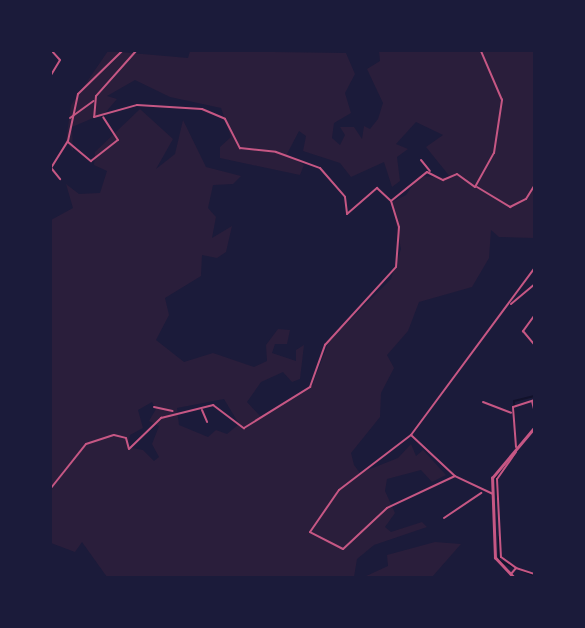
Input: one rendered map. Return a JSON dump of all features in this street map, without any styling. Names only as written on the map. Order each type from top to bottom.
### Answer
[{"type":"street","points":[[51,75],[60,60],[52,51]]},
{"type":"street","points":[[60,179],[51,168],[68,141],[68,120],[84,85],[122,51]]},
{"type":"street","points":[[68,120],[94,100],[136,51]]},
{"type":"street","points":[[475,187],[495,150],[502,100],[481,51]]},
{"type":"street","points":[[94,100],[93,116],[103,116],[137,105],[202,109],[225,119],[240,148],[276,152],[320,168],[345,197],[347,214],[377,188],[391,201],[399,227],[396,267],[322,350],[310,387],[244,428],[215,405],[202,410],[174,411],[154,407]]},
{"type":"street","points":[[68,141],[91,161],[118,140],[103,116]]},
{"type":"street","points":[[421,160],[430,172],[443,180],[457,174],[510,206],[526,199],[534,186]]},
{"type":"street","points":[[391,201],[430,172]]},
{"type":"street","points":[[455,476],[387,508],[343,549],[310,532],[351,478],[411,435],[534,269]]},
{"type":"street","points":[[510,304],[534,285]]},
{"type":"street","points":[[534,316],[523,331],[534,344]]},
{"type":"street","points":[[534,356],[534,366]]},
{"type":"street","points":[[534,409],[533,400],[518,402],[511,413],[514,452],[512,466],[497,479],[501,557],[516,568],[534,574]]},
{"type":"street","points":[[483,402],[511,413]]},
{"type":"street","points":[[202,410],[207,422]]},
{"type":"street","points":[[51,488],[80,447],[114,435],[126,438],[130,449],[174,411]]},
{"type":"street","points":[[516,568],[512,576],[495,558],[494,474],[534,428]]},
{"type":"street","points":[[411,435],[455,476],[481,493],[494,494]]},
{"type":"street","points":[[444,518],[481,493]]},
{"type":"shaded area","points":[[108,51],[188,58],[190,51],[346,53],[355,74],[345,93],[351,113],[334,123],[332,138],[340,145],[345,135],[340,127],[354,127],[362,139],[364,126],[370,129],[378,119],[383,103],[367,69],[380,61],[379,51],[534,51],[534,238],[499,237],[491,230],[489,258],[472,287],[419,302],[408,331],[387,355],[394,368],[381,393],[380,417],[351,453],[354,465],[360,473],[398,458],[411,444],[416,456],[423,450],[446,475],[432,482],[421,470],[387,479],[385,491],[395,513],[385,527],[391,532],[422,522],[427,527],[374,545],[357,559],[354,577],[107,577],[82,542],[75,552],[51,543],[51,220],[73,208],[66,184],[79,194],[100,193],[107,171],[94,165],[95,152],[140,109],[173,139],[156,169],[175,154],[183,120],[206,167],[241,176],[233,184],[213,185],[208,208],[216,217],[212,238],[232,226],[226,252],[217,258],[202,255],[201,276],[165,298],[169,315],[156,340],[184,362],[213,353],[254,367],[267,361],[266,345],[278,329],[290,330],[287,344],[275,344],[272,353],[296,361],[296,350],[304,345],[300,379],[292,382],[283,372],[261,382],[247,402],[261,417],[311,388],[329,341],[391,279],[401,249],[392,202],[406,195],[419,176],[451,178],[426,147],[443,135],[416,122],[396,144],[408,149],[397,157],[400,181],[392,187],[384,162],[351,177],[340,163],[303,151],[306,136],[299,131],[287,154],[304,165],[300,175],[220,158],[220,147],[231,137],[221,108],[170,97],[135,80],[107,96],[117,99],[105,113],[72,127],[73,151],[66,141],[71,105]],"holes":[[[224,399],[239,424],[227,434],[216,430],[208,437],[179,425],[177,408]],[[152,402],[156,409],[149,421],[159,426],[152,444],[159,457],[154,461],[143,450],[127,447],[130,435],[143,428],[138,410]]]},
{"type":"shaded area","points":[[435,542],[461,544],[432,577],[364,577],[388,566],[387,555]]},
{"type":"waterway","points":[[534,350],[534,371]]},
{"type":"waterway","points":[[514,423],[514,401],[534,396]]},
{"type":"waterway","points":[[497,497],[496,474],[514,456]]},
{"type":"waterway","points":[[499,537],[499,561],[534,575]]}]
